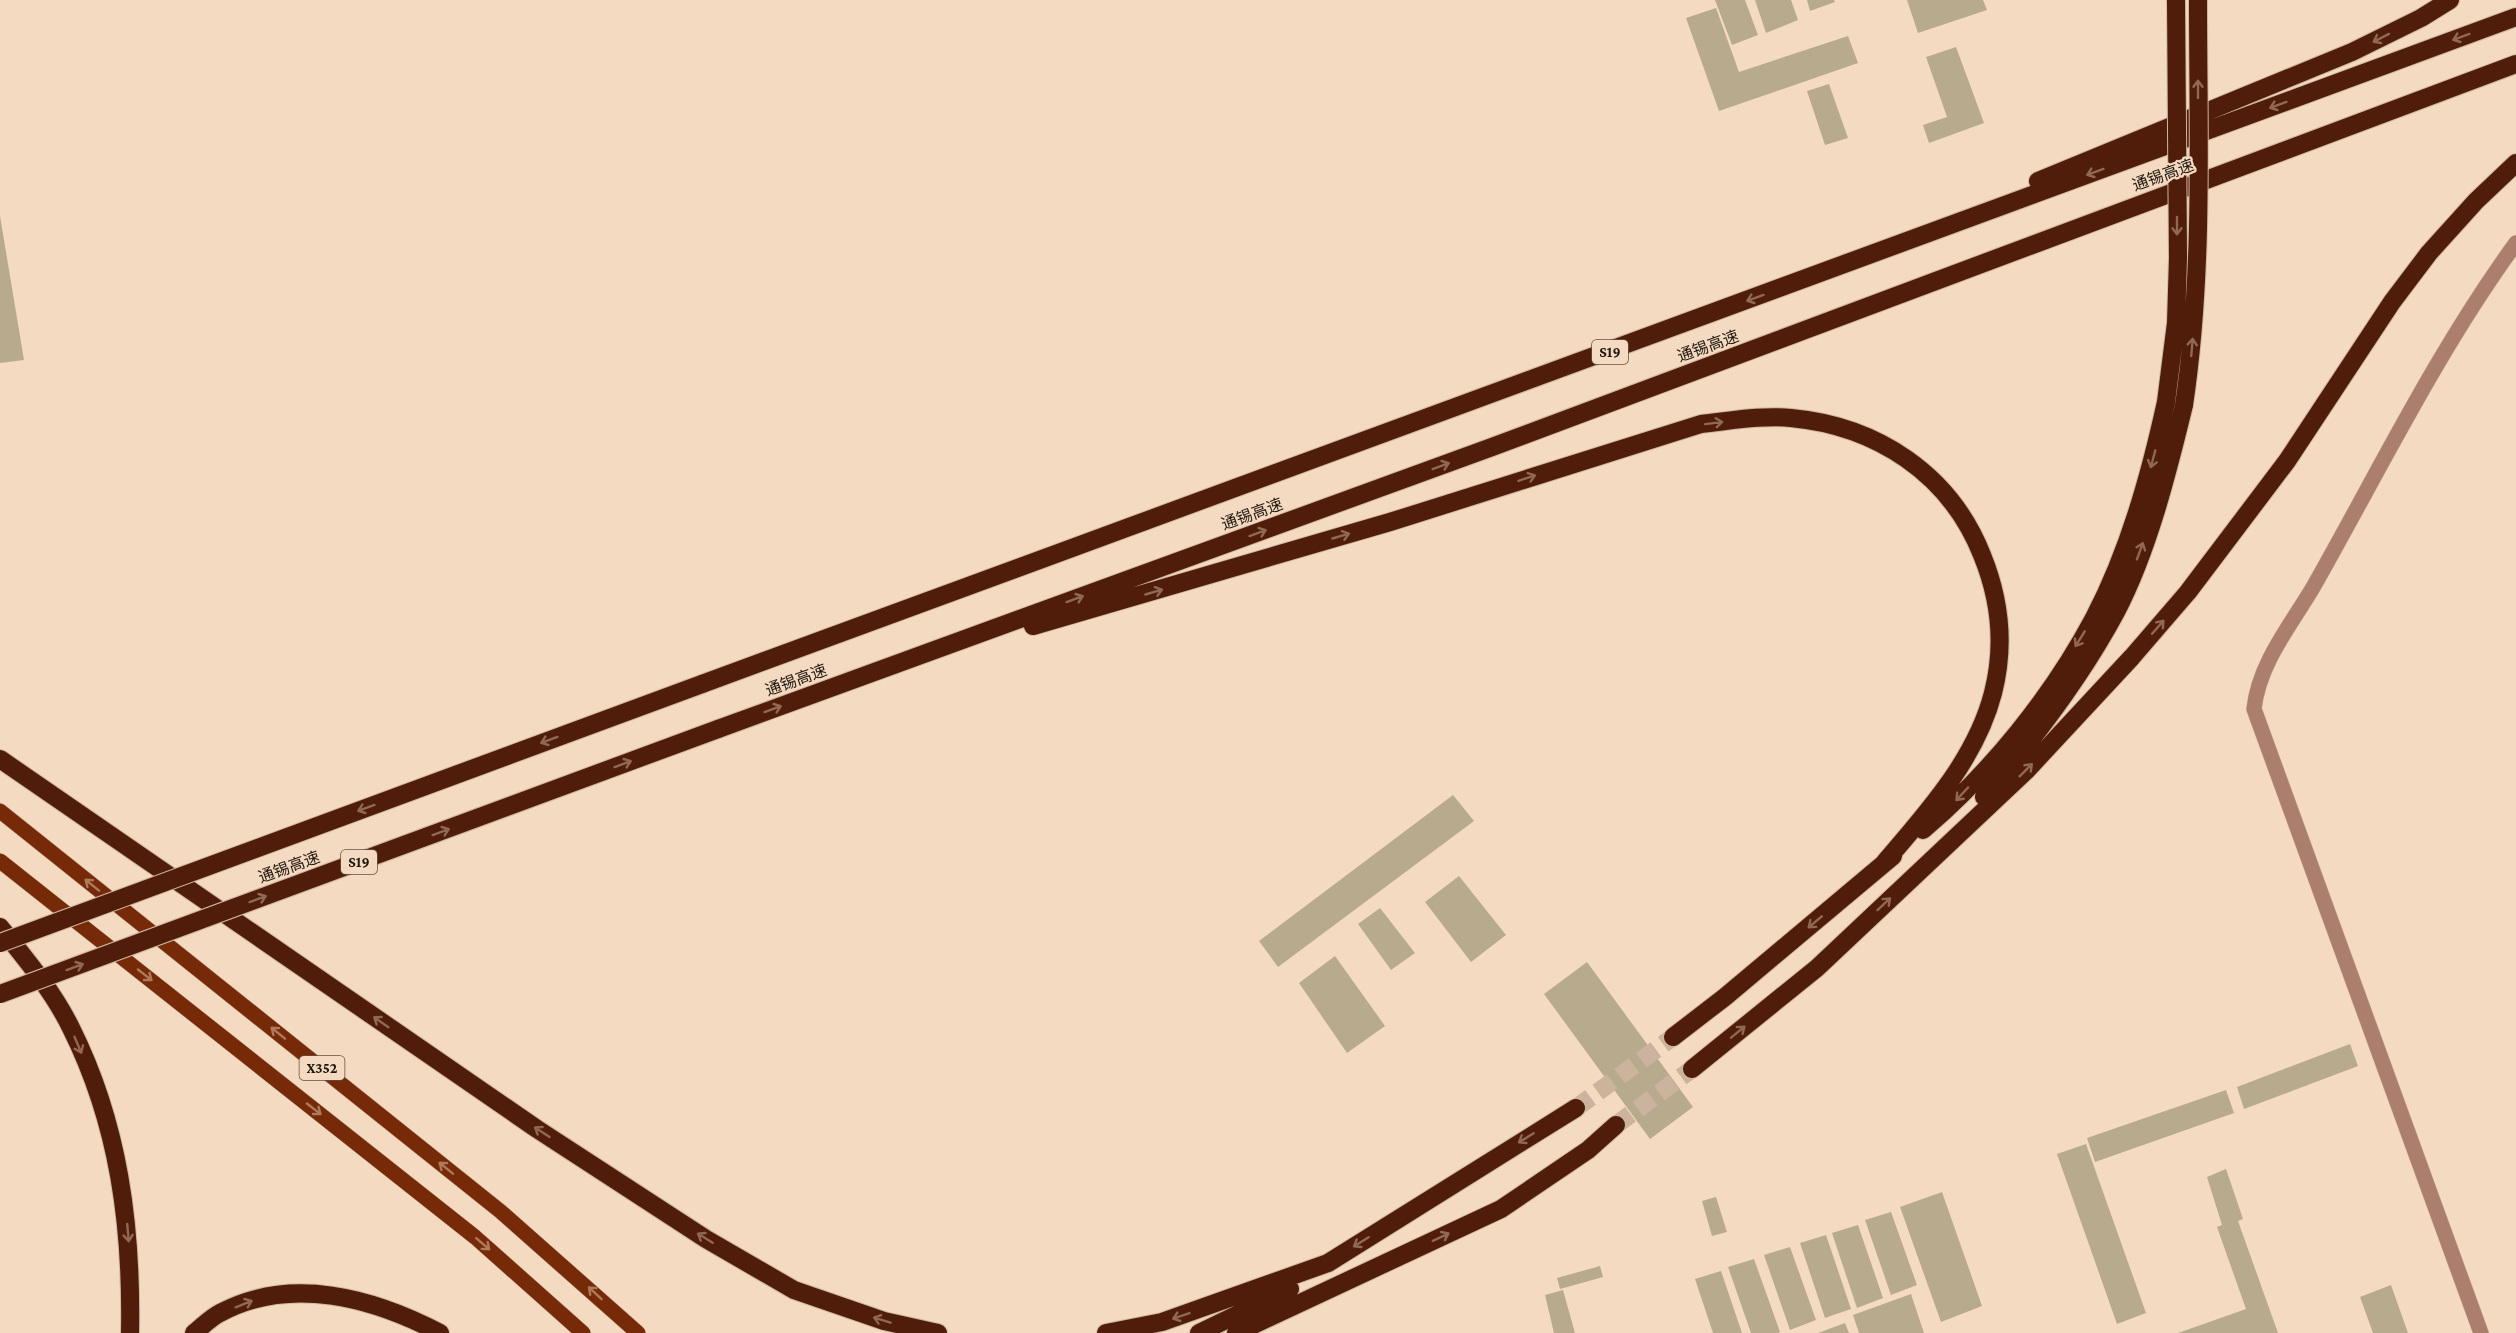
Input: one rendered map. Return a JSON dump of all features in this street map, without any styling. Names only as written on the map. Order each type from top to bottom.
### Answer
[{"type":"highway","points":[[1674,1038],[1948,808],[1987,768],[2026,720],[2094,618],[2139,507],[2154,457],[2166,402],[2176,323],[2178,258],[2176,0]]},
{"type":"highway","points":[[1917,873],[2030,742],[2067,692],[2117,610],[2158,500],[2184,405],[2192,352],[2198,230],[2198,0]]},
{"type":"highway","points":[[1780,289],[2352,52],[2421,18],[2450,0]]},
{"type":"highway","name":"通锡高速","points":[[0,943],[2516,17]]},
{"type":"highway","name":"通锡高速","points":[[0,994],[1492,447],[2516,64]]},
{"type":"highway","points":[[1692,1069],[1817,968],[2026,771],[2188,592],[2287,461],[2398,294],[2429,253],[2476,201],[2516,163]]},
{"type":"highway","points":[[896,664],[1390,522],[1701,424],[1747,418],[1790,418],[1831,425],[1863,435],[1900,452],[1929,475],[1954,502],[1973,533],[1989,572],[2000,617],[2000,658],[1995,685],[1978,732],[1956,773],[1884,863]]},
{"type":"highway","points":[[0,759],[537,1129],[706,1239],[794,1290],[884,1321],[938,1333]]},
{"type":"highway","points":[[0,927],[31,966],[70,1027],[111,1131],[125,1201],[131,1272],[130,1333]]},
{"type":"highway","points":[[1199,1333],[1290,1289],[1576,1108]]},
{"type":"highway","points":[[1236,1333],[1502,1209],[1588,1150],[1616,1125]]},
{"type":"highway","points":[[1106,1333],[1162,1322],[1328,1263]]},
{"type":"highway","points":[[1263,1333],[1347,1281]]},
{"type":"highway","points":[[194,1333],[219,1314],[258,1298],[303,1293],[355,1298],[409,1317],[440,1333]]},
{"type":"main road","name":"X352","points":[[0,811],[500,1210],[638,1333]]},
{"type":"main road","name":"X352","points":[[0,861],[475,1236],[583,1333]]},
{"type":"street","points":[[2481,1333],[2254,709],[2256,688],[2282,634],[2314,585],[2375,471],[2473,305],[2516,243]]},
{"type":"building","points":[[1715,0],[1745,0],[1758,35],[1732,45]]},
{"type":"building","points":[[1755,0],[1791,0],[1798,20],[1766,33]]},
{"type":"building","points":[[1807,0],[1834,0],[1835,2],[1810,11]]},
{"type":"building","points":[[1907,0],[1983,0],[1987,10],[1918,33]]},
{"type":"building","points":[[1716,8],[1739,72],[1848,36],[1858,63],[1719,111],[1686,18]]},
{"type":"building","points":[[1956,47],[1984,123],[1929,143],[1923,125],[1947,117],[1926,57]]},
{"type":"building","points":[[1829,84],[1848,138],[1825,145],[1807,91]]},
{"type":"building","points":[[0,216],[24,360],[0,363]]},
{"type":"building","points":[[1453,795],[1474,821],[1278,967],[1259,941]]},
{"type":"building","points":[[1459,876],[1506,935],[1471,962],[1425,902]]},
{"type":"building","points":[[1380,908],[1415,953],[1391,970],[1358,924]]},
{"type":"building","points":[[1335,956],[1385,1026],[1347,1053],[1299,983]]},
{"type":"building","points":[[1587,962],[1693,1107],[1650,1139],[1544,994]]},
{"type":"building","points":[[2350,1044],[2358,1066],[2244,1109],[2237,1087]]},
{"type":"building","points":[[2226,1090],[2234,1113],[2095,1162],[2087,1138]]},
{"type":"building","points":[[2086,1144],[2146,1313],[2117,1324],[2057,1154]]},
{"type":"building","points":[[2226,1169],[2243,1219],[2238,1221],[2278,1333],[2178,1333],[2246,1309],[2217,1227],[2222,1225],[2207,1177]]},
{"type":"building","points":[[1942,1192],[1982,1306],[1941,1322],[1900,1207]]},
{"type":"building","points":[[1716,1197],[1727,1232],[1712,1236],[1702,1201]]},
{"type":"building","points":[[1891,1212],[1917,1285],[1891,1295],[1865,1220]]},
{"type":"building","points":[[1858,1225],[1883,1298],[1857,1308],[1832,1233]]},
{"type":"building","points":[[1826,1235],[1851,1309],[1825,1318],[1800,1243]]},
{"type":"building","points":[[1790,1247],[1816,1320],[1790,1330],[1764,1255]]},
{"type":"building","points":[[1754,1259],[1780,1332],[1778,1333],[1751,1333],[1728,1267]]},
{"type":"building","points":[[1600,1266],[1603,1277],[1560,1289],[1557,1278]]},
{"type":"building","points":[[1721,1271],[1742,1333],[1713,1333],[1695,1279]]},
{"type":"building","points":[[2391,1285],[2408,1333],[2373,1333],[2360,1297]]},
{"type":"building","points":[[1563,1290],[1575,1333],[1554,1333],[1545,1295]]},
{"type":"building","points":[[1911,1294],[1924,1333],[1859,1333],[1853,1315]]},
{"type":"building","points":[[1845,1323],[1849,1333],[1818,1333]]},
{"type":"tunnel","points":[[1576,1108],[1673,1037]]},
{"type":"tunnel","points":[[1616,1125],[1692,1069]]}]
